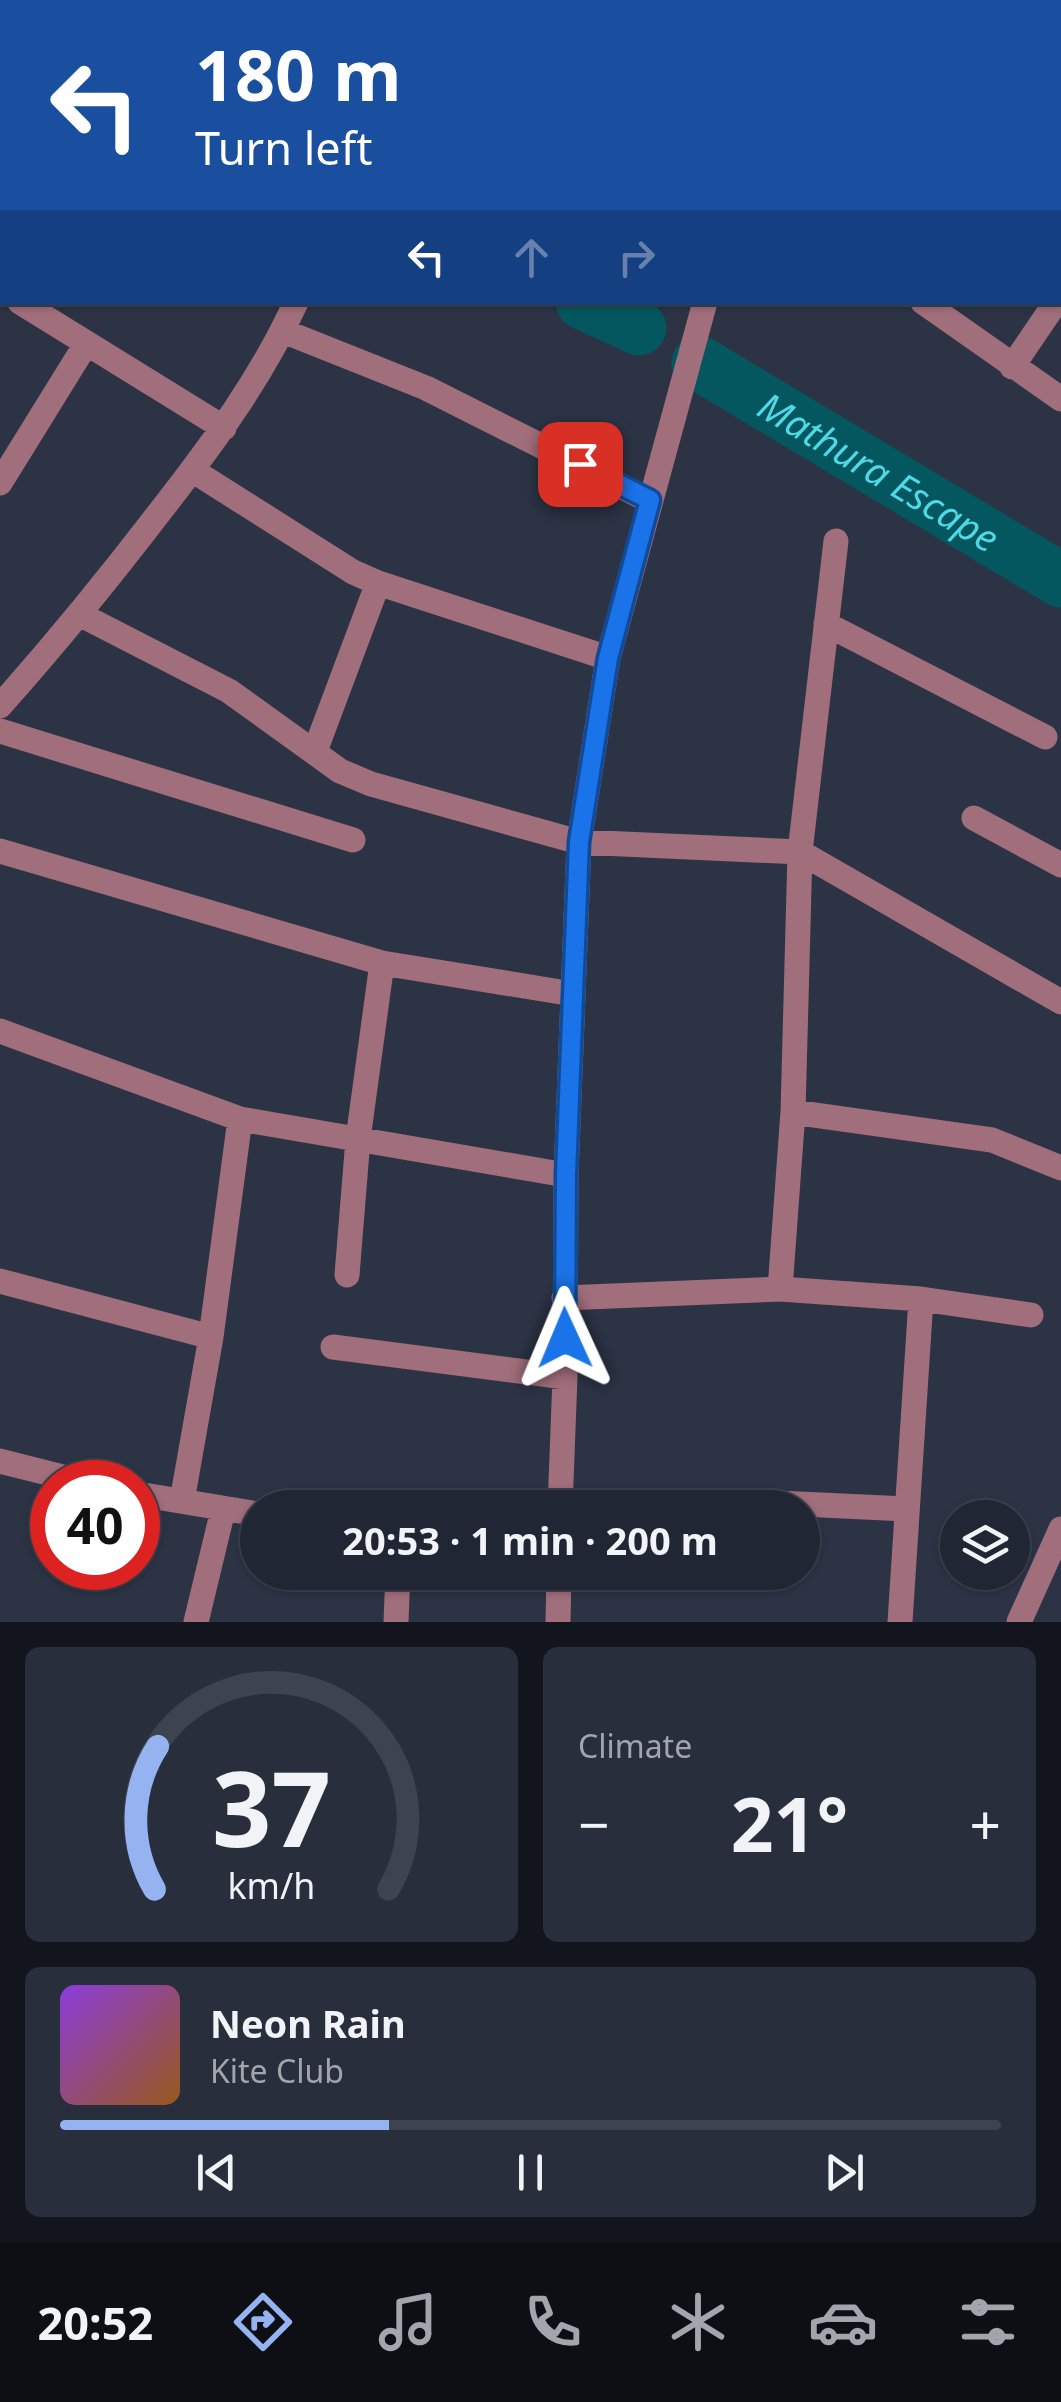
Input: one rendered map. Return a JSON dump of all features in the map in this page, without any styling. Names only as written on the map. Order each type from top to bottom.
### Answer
[{"type":"street","points":[[25,305],[224,428]]},
{"type":"street","points":[[0,706],[81,615],[224,428],[295,305]]},
{"type":"street","points":[[561,1490],[566,1377],[566,1174],[579,842],[608,658],[704,305]]},
{"type":"street","points":[[926,305],[1061,399]]},
{"type":"street","points":[[1012,368],[1054,305]]},
{"type":"street","points":[[283,331],[426,388],[650,500]]},
{"type":"street","points":[[0,484],[86,344]]},
{"type":"street","points":[[192,470],[353,572],[608,658]]},
{"type":"street","points":[[780,1289],[793,1112],[800,852],[836,540]]},
{"type":"street","points":[[315,751],[378,583]]},
{"type":"street","points":[[81,615],[228,691],[340,771],[370,784],[579,842],[800,852],[1058,992]]},
{"type":"street","points":[[826,624],[1045,738]]},
{"type":"street","points":[[0,731],[353,840]]},
{"type":"street","points":[[974,818],[1061,865]]},
{"type":"street","points":[[0,851],[382,962],[573,994]]},
{"type":"street","points":[[347,1275],[358,1140],[382,962]]},
{"type":"street","points":[[0,1032],[240,1118],[566,1174]]},
{"type":"street","points":[[793,1112],[992,1140],[1061,1168]]},
{"type":"street","points":[[182,1502],[211,1337],[240,1118]]},
{"type":"street","points":[[0,1281],[211,1337]]},
{"type":"street","points":[[564,1298],[780,1289],[921,1299],[1031,1315]]},
{"type":"street","points":[[900,1622],[921,1299]]},
{"type":"street","points":[[334,1347],[566,1377]]},
{"type":"street","points":[[0,1462],[30,1469]]},
{"type":"street","points":[[160,1498],[240,1512]]},
{"type":"street","points":[[820,1505],[907,1509]]},
{"type":"street","points":[[196,1622],[223,1510]]},
{"type":"street","points":[[1019,1622],[1061,1529]]},
{"type":"street","points":[[397,1590],[396,1621],[408,1622]]},
{"type":"street","points":[[558,1622],[559,1590]]},
{"type":"waterway","name":"Mathura Escape","points":[[589,305],[639,328]]},
{"type":"waterway","name":"Mathura Escape","points":[[699,363],[1061,580]]},
{"type":"route","points":[[565,1338],[566,1174],[579,842],[608,658],[650,500],[580,464]]}]
